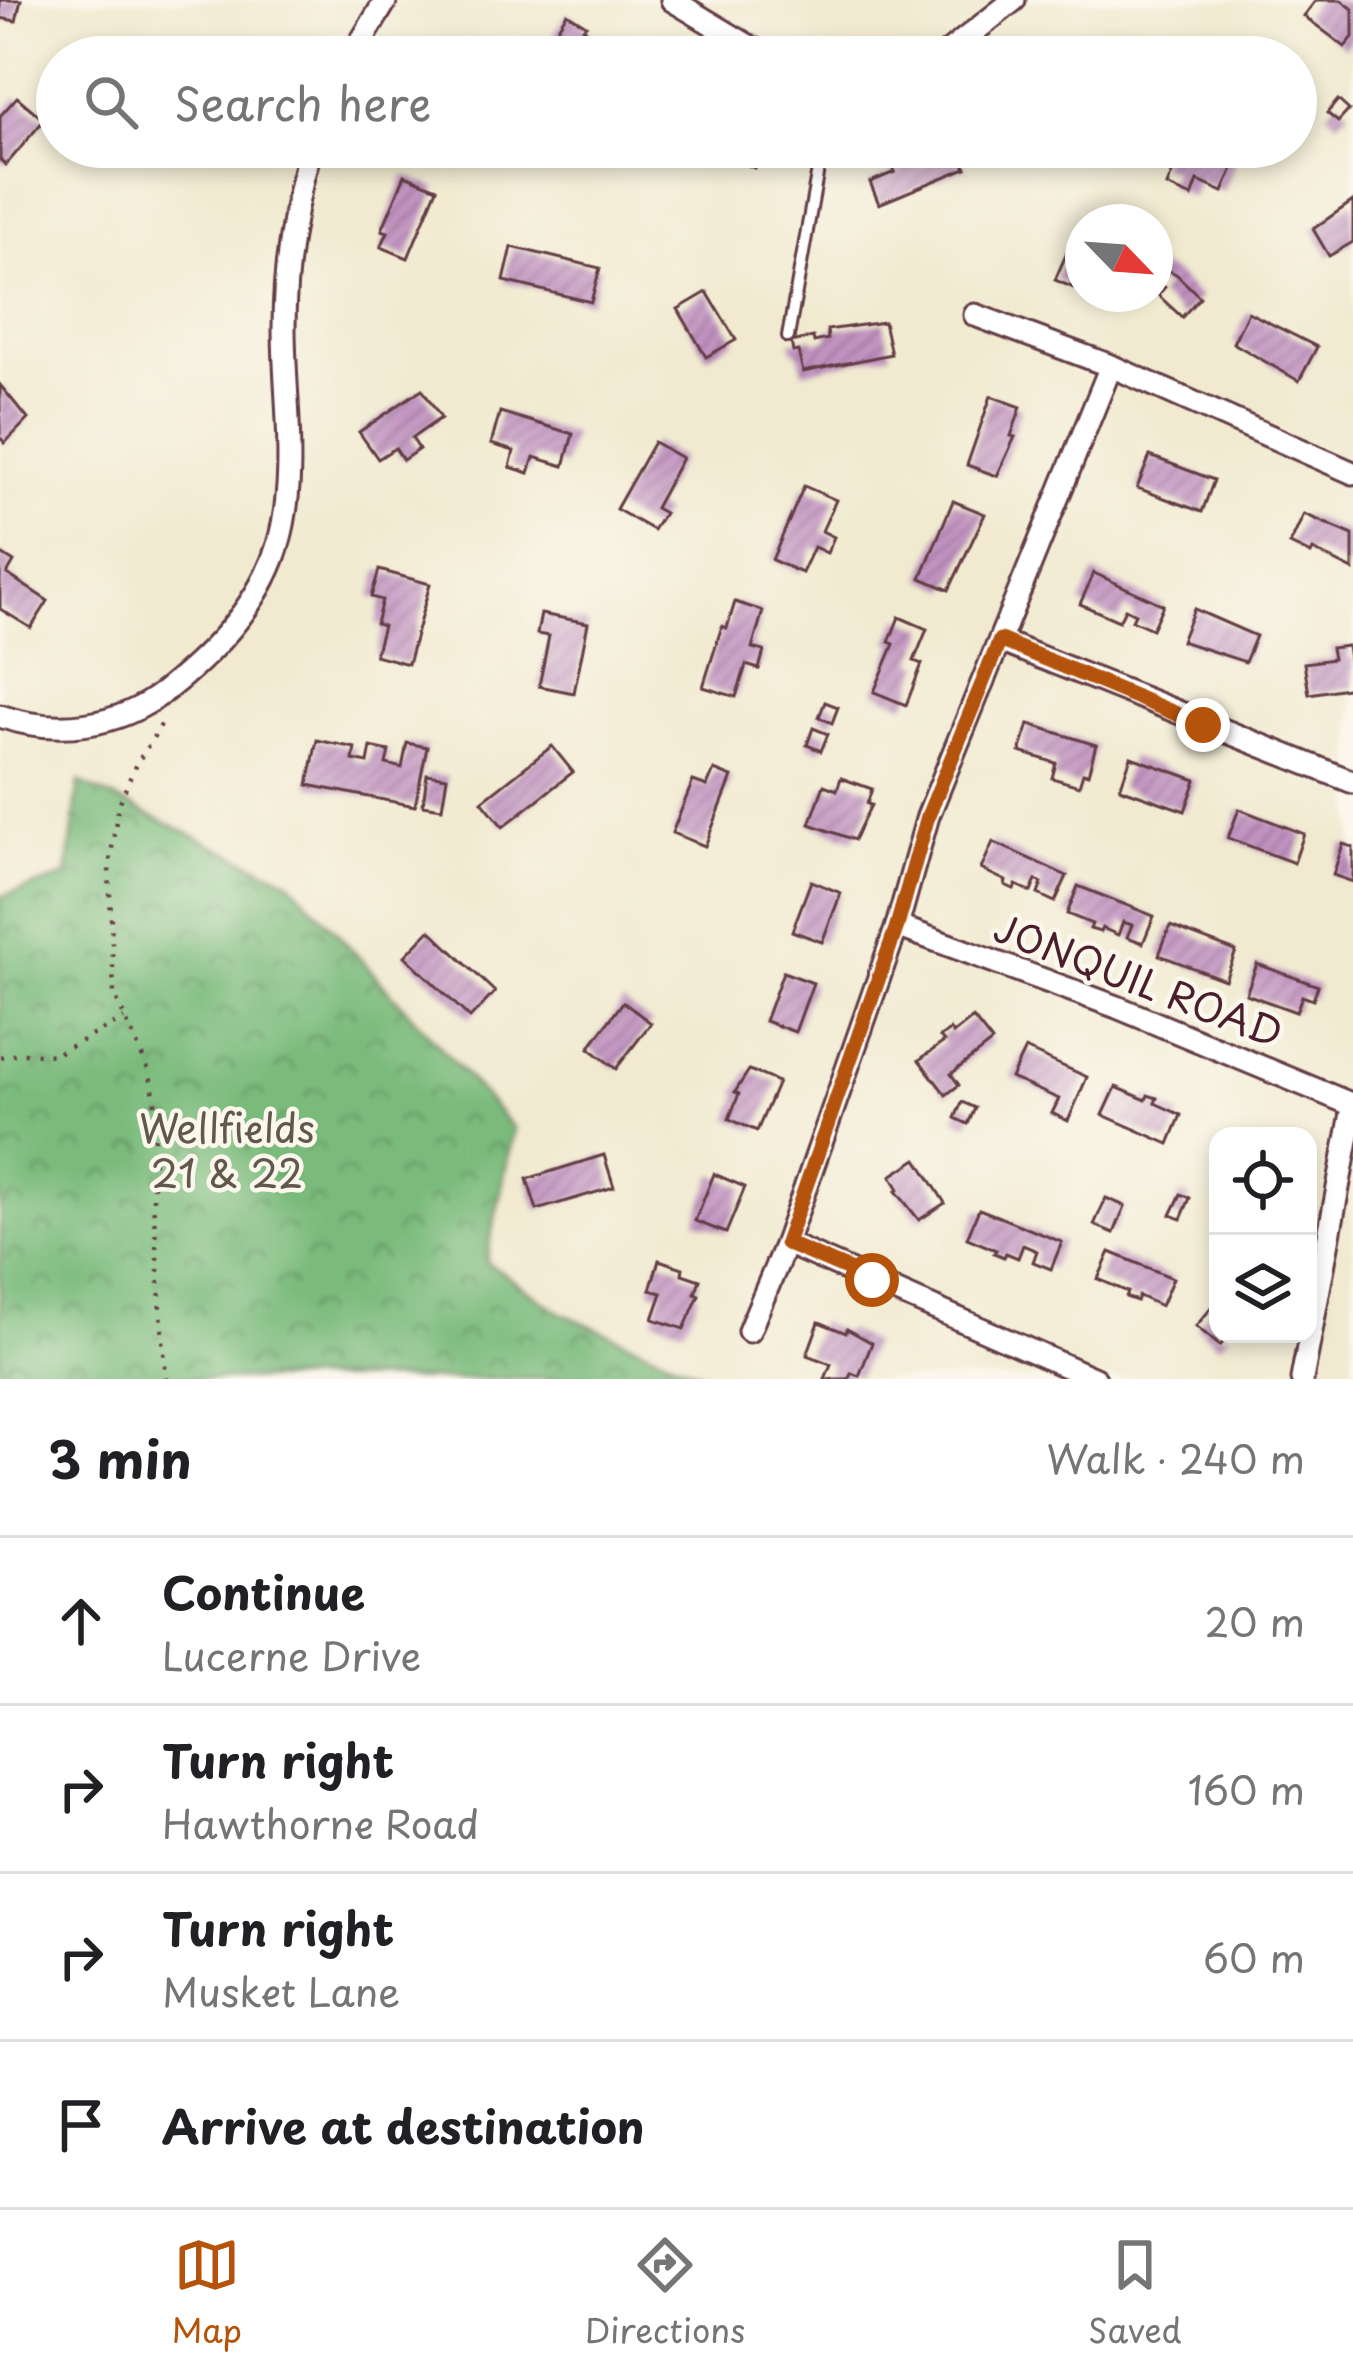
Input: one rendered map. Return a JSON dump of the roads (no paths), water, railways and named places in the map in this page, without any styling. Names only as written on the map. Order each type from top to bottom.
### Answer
[{"type":"street","points":[[365,36],[386,0]]},
{"type":"street","points":[[672,0],[732,36]]},
{"type":"street","points":[[969,36],[1014,0]]},
{"type":"street","points":[[0,716],[32,727],[70,727],[114,718],[153,700],[216,646],[256,594],[277,548],[287,496],[284,323],[292,218],[305,168]]},
{"type":"street","points":[[975,315],[1111,366],[1353,473]]},
{"type":"street","points":[[749,1331],[786,1243],[897,926],[928,816],[1111,366]]},
{"type":"street","points":[[1000,640],[1353,782]]},
{"type":"street","name":"JONQUIL ROAD","points":[[897,926],[1117,1007],[1353,1106]]},
{"type":"street","points":[[1302,1379],[1353,1106]]},
{"type":"street","points":[[786,1243],[1095,1379]]},
{"type":"lane","points":[[788,337],[818,168]]},
{"type":"park label","name":"Wellfields 21 & 22","points":[[227,1152]]}]
